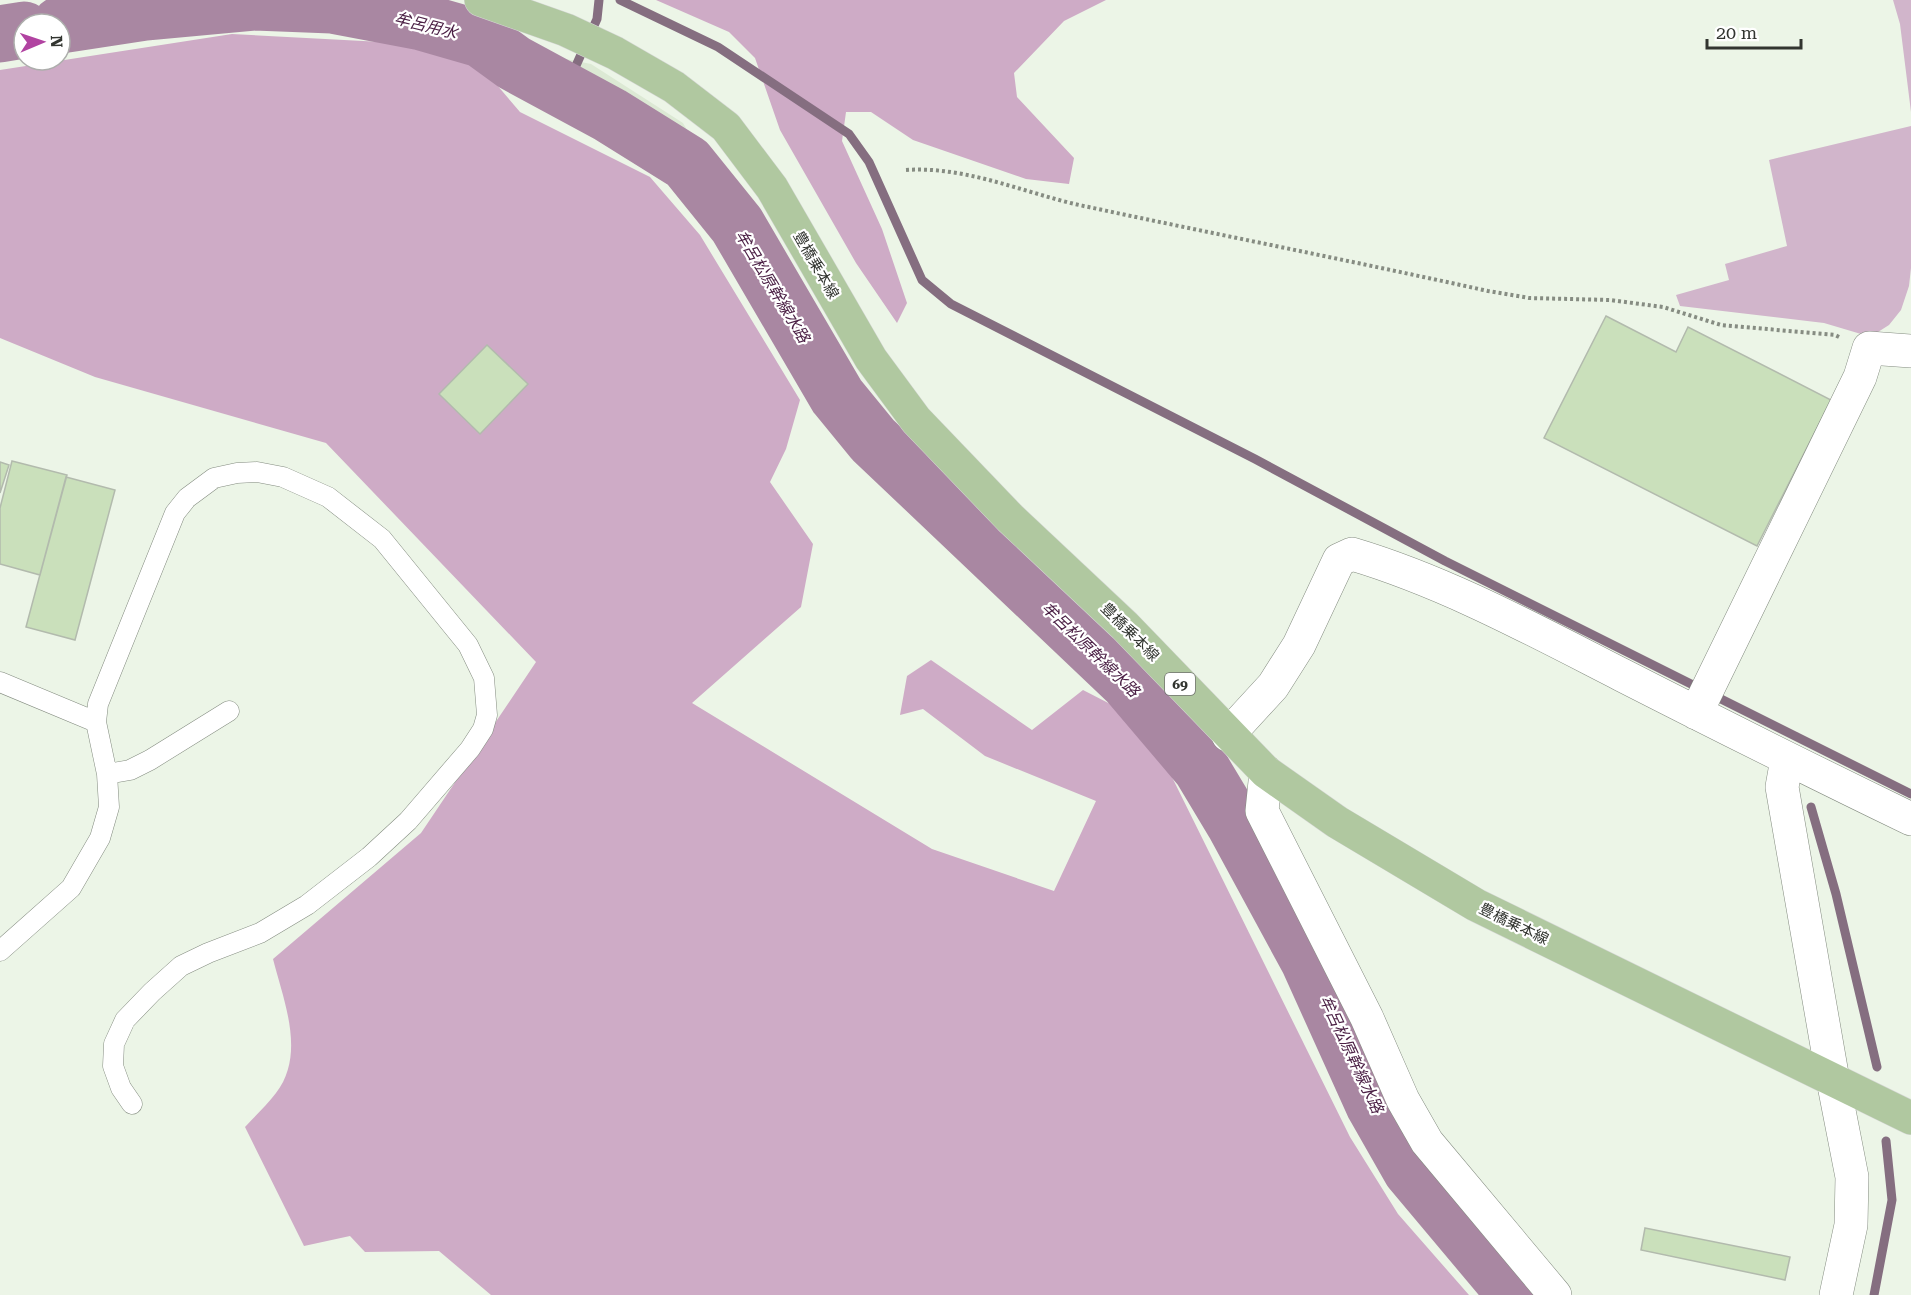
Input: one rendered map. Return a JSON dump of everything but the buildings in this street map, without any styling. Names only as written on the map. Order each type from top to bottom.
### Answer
[{"type":"main road","name":"豊橋乗本線","points":[[481,0],[566,30],[615,53],[674,87],[726,127],[772,188],[870,359],[915,420],[1010,518],[1125,626],[1266,772],[1337,822],[1476,905],[1911,1118]]},
{"type":"street","points":[[1698,709],[1860,377],[1869,348],[1911,351]]},
{"type":"street","points":[[1228,735],[1273,686],[1299,645],[1339,560],[1352,554],[1375,561],[1492,609],[1698,709],[1786,759],[1911,819]]},
{"type":"street","points":[[1786,759],[1782,787],[1852,1177],[1851,1225],[1836,1295]]},
{"type":"street","points":[[1266,772],[1262,811],[1367,1018],[1403,1100],[1427,1142],[1555,1295]]},
{"type":"lane","points":[[0,951],[70,888],[100,838],[108,807],[107,774],[96,722],[98,704],[175,513],[187,498],[214,478],[257,472],[283,477],[328,497],[382,540],[468,645],[484,678],[487,715],[483,729],[470,749],[408,821],[384,843],[307,905],[260,933],[208,952],[181,966],[125,1020],[114,1044],[113,1066],[121,1088],[132,1104]]},
{"type":"lane","points":[[0,682],[96,722]]},
{"type":"lane","points":[[107,774],[130,770],[150,760],[229,711]]},
{"type":"path","points":[[906,170],[927,169],[970,176],[1073,204],[1488,291],[1529,298],[1610,300],[1663,307],[1721,325],[1834,335],[1869,348]]},
{"type":"shaded area","points":[[656,0],[1106,0],[1064,21],[1014,73],[1017,97],[1074,158],[1069,184],[1026,179],[913,140],[871,112],[846,112],[842,141],[882,229],[907,303],[897,323],[856,263],[780,130],[755,58],[729,32]]},
{"type":"shaded area","points":[[1893,0],[1911,0],[1911,112],[1900,24]]},
{"type":"shaded area","points":[[232,34],[420,44],[474,58],[520,112],[650,177],[700,235],[800,400],[786,449],[770,482],[813,544],[801,607],[692,703],[932,849],[1054,891],[1096,801],[985,756],[923,709],[900,715],[907,676],[931,660],[1032,730],[1083,690],[1118,708],[1165,763],[1350,1137],[1398,1214],[1469,1295],[491,1295],[439,1251],[365,1252],[350,1236],[304,1246],[245,1127],[276,1093],[285,1078],[290,1062],[290,1027],[273,959],[421,833],[536,662],[326,443],[95,377],[0,338],[0,70],[12,68],[12,72],[72,72],[72,59]]},
{"type":"shaded area","points":[[510,48],[591,64],[683,123],[711,171],[665,140],[652,166],[519,95],[495,65]]},
{"type":"shaded area","points":[[1911,126],[1911,268],[1909,286],[1901,310],[1889,325],[1878,332],[1861,334],[1824,323],[1680,306],[1676,295],[1729,280],[1725,264],[1787,246],[1769,160]]},
{"type":"waterway","points":[[565,90],[597,19],[599,0]]},
{"type":"waterway","points":[[620,0],[718,47],[849,134],[869,162],[922,280],[951,304],[1255,459],[1445,561],[1911,794]]},
{"type":"waterway","name":"牟呂松原幹線水路","points":[[72,23],[145,12],[255,2],[332,5],[422,22],[481,39],[514,63],[610,115],[687,163],[737,225],[837,396],[873,440],[1128,682],[1201,768],[1234,823],[1309,961],[1374,1105],[1411,1170],[1516,1295]]},
{"type":"waterway","name":"牟呂用水","points":[[0,34],[12,32]]},
{"type":"waterway","points":[[1811,807],[1836,894],[1877,1067]]},
{"type":"waterway","points":[[1874,1295],[1892,1200],[1886,1141]]}]
